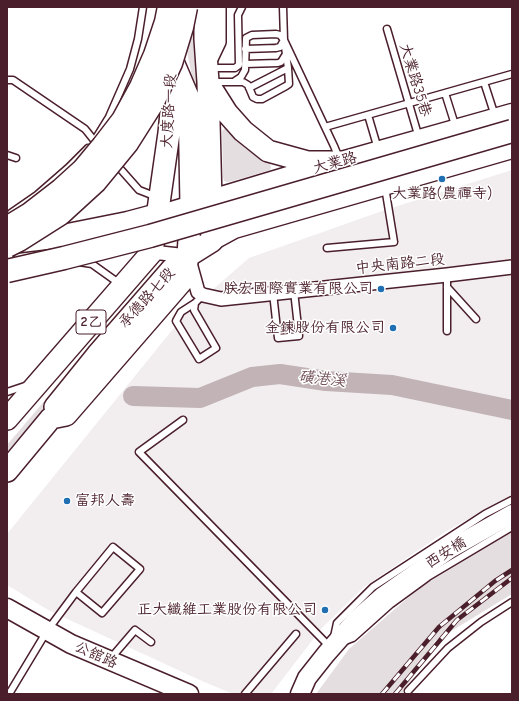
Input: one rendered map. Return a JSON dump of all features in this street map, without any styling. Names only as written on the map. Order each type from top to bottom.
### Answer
[{"type":"highway","points":[[7,228],[30,214],[62,190],[83,170],[123,120],[141,87],[155,55],[166,22],[168,7]]},
{"type":"highway","points":[[7,246],[60,214],[95,182],[127,143],[153,102],[171,63],[182,27],[186,7]]},
{"type":"highway","points":[[9,274],[508,140]]},
{"type":"highway","points":[[7,242],[63,236],[128,223],[159,206]]},
{"type":"main road","name":"大度路一段","points":[[159,206],[170,133],[172,104],[172,57],[168,7]]},
{"type":"main road","points":[[188,256],[201,202],[208,75],[205,39],[205,7]]},
{"type":"main road","points":[[172,57],[189,99],[201,202],[212,241]]},
{"type":"main road","points":[[208,75],[227,113],[243,131],[268,151],[308,162],[340,162]]},
{"type":"main road","name":"大業路","points":[[508,140],[512,113]]},
{"type":"main road","name":"大業路","points":[[159,206],[201,202],[378,150],[456,129],[508,140]]},
{"type":"main road","name":"大業路","points":[[212,241],[234,229],[385,186],[508,140]]},
{"type":"main road","name":"承德路七段","points":[[35,387],[152,252],[159,206]]},
{"type":"main road","name":"承德路七段","points":[[188,256],[184,279],[102,374],[58,417],[50,413],[172,269],[188,256],[212,241]]},
{"type":"main road","name":"2乙","points":[[7,418],[35,387]]},
{"type":"main road","name":"2乙","points":[[7,471],[58,417]]},
{"type":"main road","name":"西安橋","points":[[300,694],[307,678],[331,648],[356,620],[383,596],[450,548],[512,514]]},
{"type":"main road","name":"公舘路","points":[[7,608],[46,632],[71,644],[188,694]]},
{"type":"street","points":[[208,75],[218,42],[219,7]]},
{"type":"street","points":[[152,252],[188,256],[199,299]]},
{"type":"street","name":"中央南路二段","points":[[199,299],[221,299],[294,291],[447,281],[512,267]]},
{"type":"lane","points":[[7,216],[37,195],[68,168],[95,141],[109,117],[130,69],[138,39],[143,7]]},
{"type":"lane","points":[[208,75],[235,68],[239,65],[238,15],[242,7]]},
{"type":"lane","points":[[208,75],[242,82],[248,85],[253,97],[257,99],[262,99],[289,84],[284,40],[283,7]]},
{"type":"lane","name":"大業路35巷","points":[[386,29],[419,140]]},
{"type":"lane","points":[[235,81],[241,77],[245,70],[246,38],[252,35],[276,34],[280,36],[284,40],[326,127],[340,162]]},
{"type":"lane","points":[[245,49],[276,48],[280,47],[284,40]]},
{"type":"lane","points":[[245,64],[278,63],[281,62],[286,54]]},
{"type":"lane","points":[[249,88],[288,68]]},
{"type":"lane","points":[[326,127],[512,74]]},
{"type":"lane","points":[[7,80],[12,80],[85,129],[105,152]]},
{"type":"lane","points":[[484,82],[508,140]]},
{"type":"lane","points":[[445,93],[456,129]]},
{"type":"lane","points":[[368,115],[378,150]]},
{"type":"lane","points":[[7,155],[16,158]]},
{"type":"lane","points":[[110,157],[139,190],[159,206]]},
{"type":"lane","points":[[327,248],[394,242],[385,186]]},
{"type":"lane","points":[[9,274],[37,261],[60,259],[92,264],[123,286]]},
{"type":"lane","points":[[447,281],[476,319]]},
{"type":"lane","points":[[447,281],[447,330]]},
{"type":"lane","points":[[273,293],[278,338],[298,336],[294,291]]},
{"type":"lane","points":[[199,299],[194,310],[216,348],[199,359],[176,321],[181,312],[199,299]]},
{"type":"lane","points":[[7,392],[35,387]]},
{"type":"lane","points":[[183,420],[139,452],[331,648]]},
{"type":"lane","points":[[331,648],[337,623],[373,587],[485,514],[512,500]]},
{"type":"lane","points":[[331,648],[353,638],[391,604],[428,577],[512,527]]},
{"type":"lane","points":[[9,694],[46,632],[76,592],[113,547],[140,569],[102,613],[76,592]]},
{"type":"lane","points":[[408,692],[448,648],[481,622],[512,602]]},
{"type":"lane","points":[[108,661],[135,630],[151,642]]},
{"type":"lane","points":[[245,694],[296,634]]},
{"type":"shaded area","points":[[197,7],[196,97],[185,41]]},
{"type":"shaded area","points":[[225,128],[228,128],[246,149],[270,161],[270,170],[233,181],[224,181],[222,131]]},
{"type":"shaded area","points":[[512,170],[512,495],[445,532],[364,587],[321,629],[271,694],[233,694],[50,611],[7,585],[7,534],[186,313],[249,258],[385,210]]},
{"type":"shaded area","points":[[84,354],[54,398],[7,452],[7,445]]},
{"type":"shaded area","points":[[512,532],[512,594],[435,641],[402,694],[316,694],[349,649],[419,588]]},
{"type":"waterway","name":"磺港溪","points":[[133,396],[200,398],[252,377],[280,374],[326,381],[392,385],[512,410]]},
{"type":"railway","points":[[382,694],[439,627],[495,581],[512,570]]},
{"type":"railway","points":[[395,694],[457,620],[512,578]]},
{"type":"place","name":"大業路(農禪寺)","points":[[442,179]]},
{"type":"place","name":"朕宏國際實業有限公司","points":[[381,289]]},
{"type":"place","name":"金鍊股份有限公司","points":[[393,328]]},
{"type":"place","name":"富邦人壽","points":[[67,501]]},
{"type":"place","name":"正大纖維工業股份有限公司","points":[[325,610]]}]
